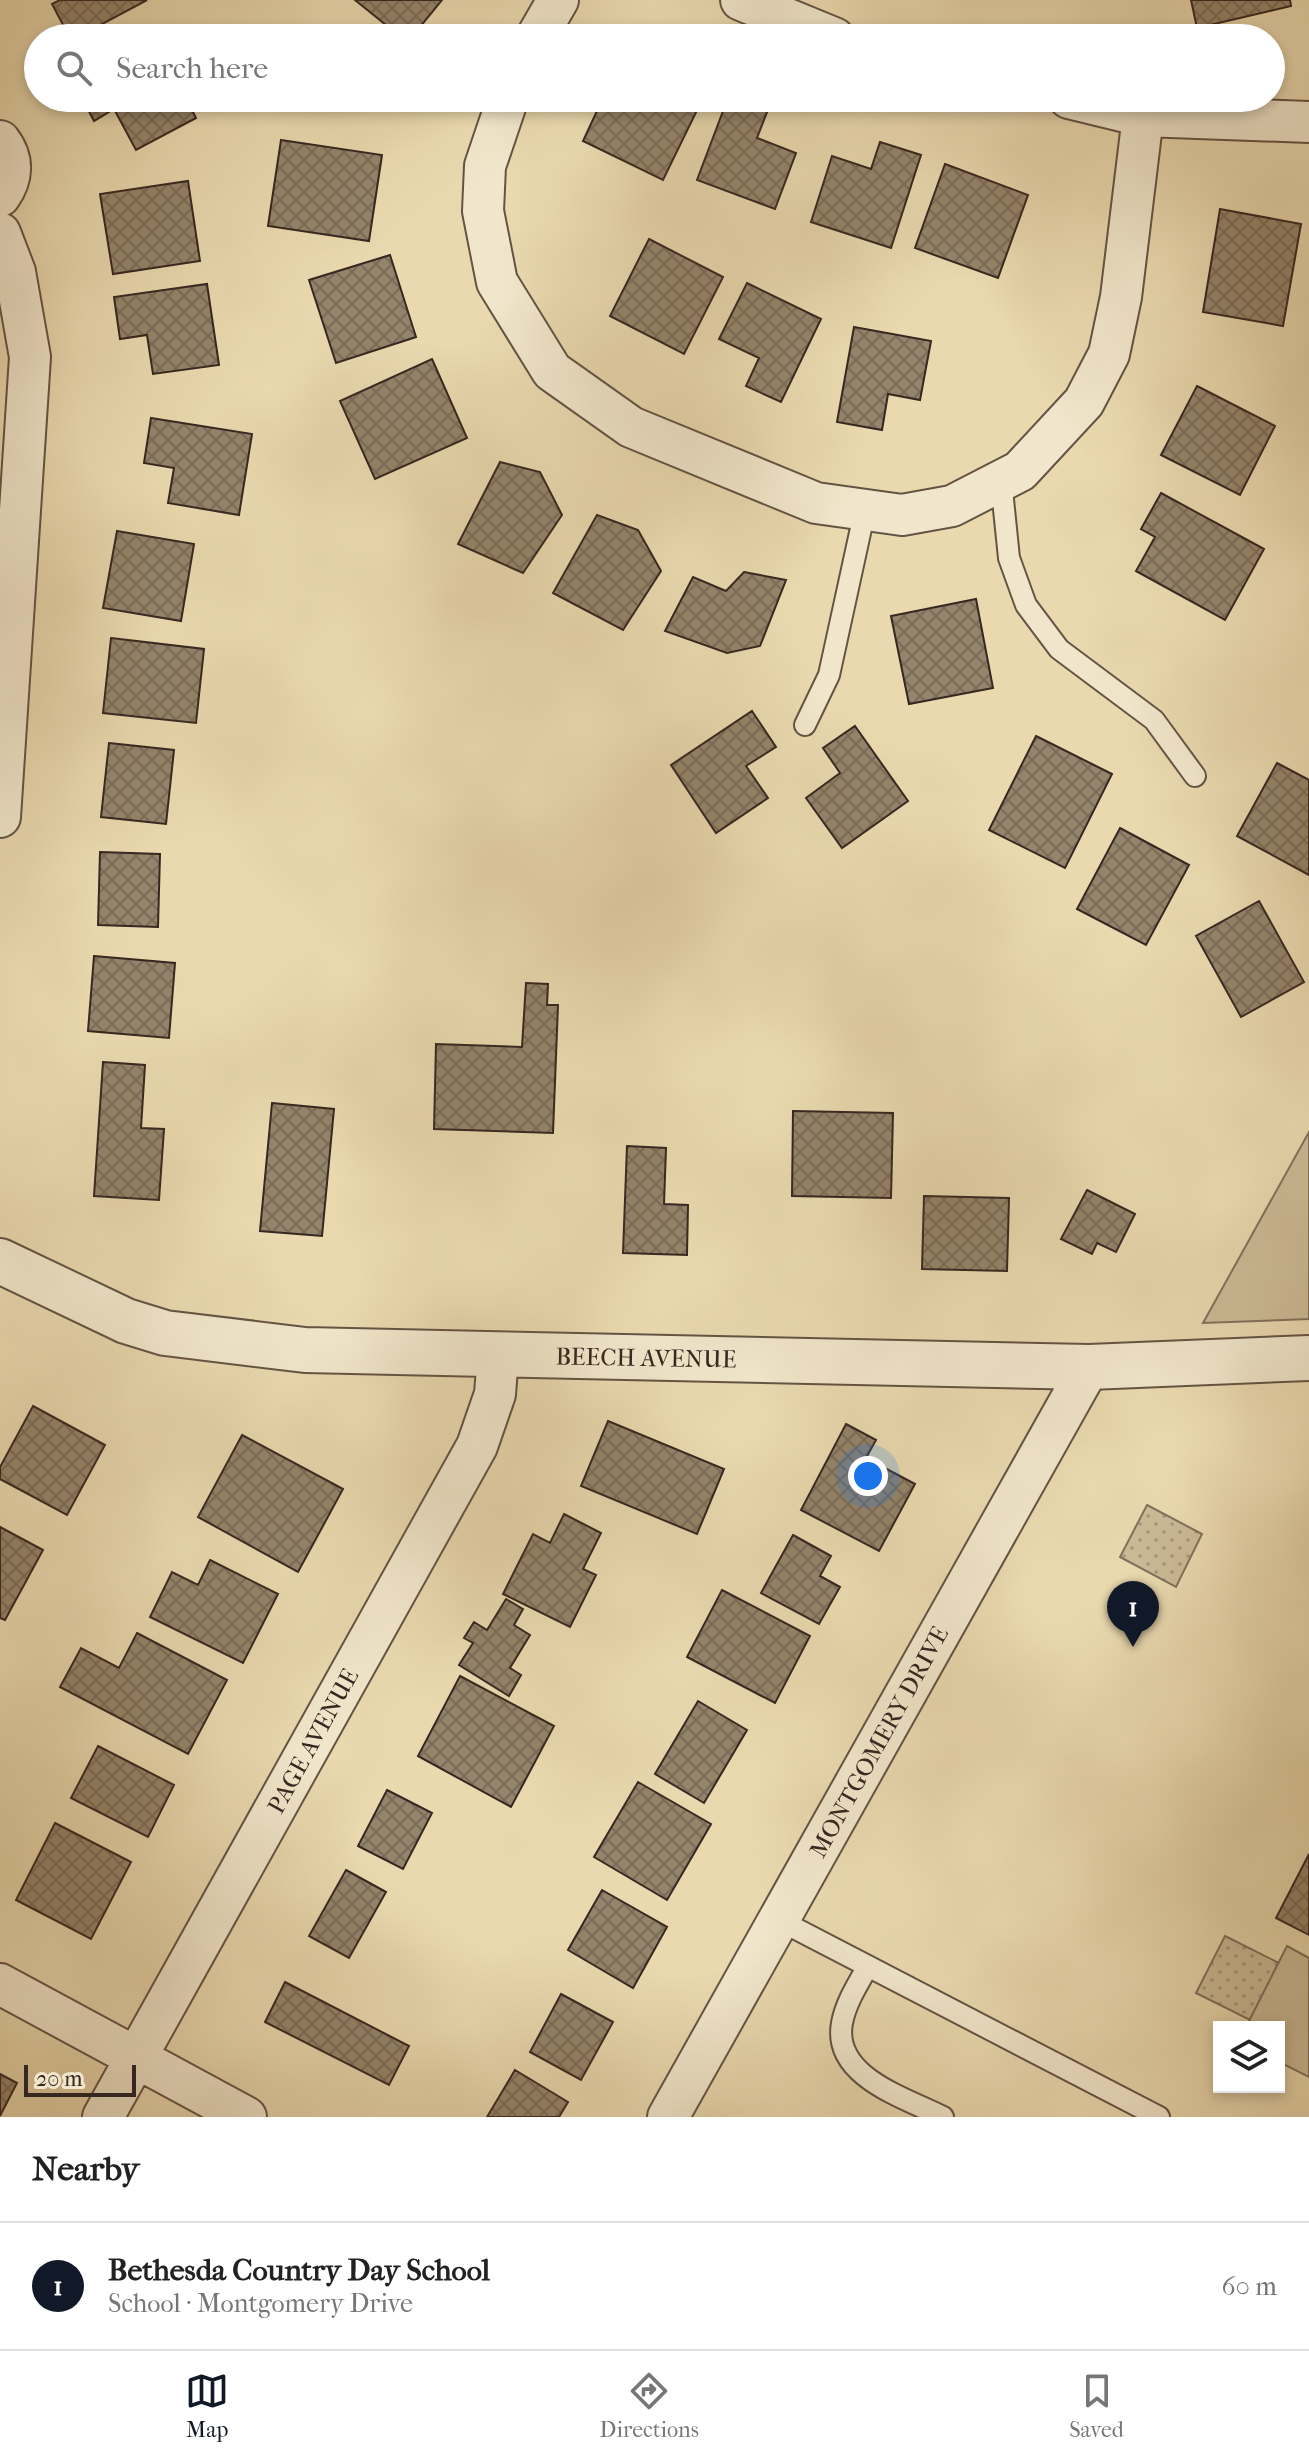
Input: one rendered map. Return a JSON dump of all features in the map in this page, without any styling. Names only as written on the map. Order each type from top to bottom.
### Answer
[{"type":"street","points":[[544,24],[558,0]]},
{"type":"street","points":[[741,0],[800,24]]},
{"type":"street","points":[[503,112],[485,166],[483,211],[497,282],[552,371],[631,427],[816,503],[902,515],[952,506],[1020,471],[1084,402],[1109,354],[1121,297],[1143,116]]},
{"type":"street","points":[[1127,112],[1143,116],[1309,122]]},
{"type":"street","points":[[0,141],[10,156],[11,171],[8,184],[0,196]]},
{"type":"street","points":[[0,233],[15,272],[30,357],[0,817]]},
{"type":"street","name":"BEECH AVENUE","points":[[0,1261],[126,1321],[165,1333],[305,1350],[1089,1367],[1309,1358]]},
{"type":"street","name":"PAGE AVENUE","points":[[103,2117],[477,1446],[495,1394],[498,1355]]},
{"type":"street","name":"MONTGOMERY DRIVE","points":[[668,2117],[1089,1367]]},
{"type":"street","points":[[0,1984],[246,2117]]},
{"type":"lane","points":[[1001,480],[1009,558],[1026,605],[1059,649],[1154,720],[1195,776]]},
{"type":"lane","points":[[805,725],[829,675],[865,510]]},
{"type":"lane","points":[[779,1920],[1159,2117]]},
{"type":"lane","points":[[868,1966],[841,2026],[842,2043],[849,2059],[874,2082],[943,2117]]},
{"type":"shaded area","points":[[1309,1132],[1309,1319],[1203,1323]]},
{"type":"shaded area","points":[[1147,1505],[1202,1534],[1176,1587],[1120,1557]]},
{"type":"shaded area","points":[[1225,1936],[1279,1963],[1250,2020],[1196,1993]]},
{"type":"shaded area","points":[[1287,1946],[1309,1958],[1309,2077],[1285,2065],[1285,2021],[1249,2021]]},
{"type":"building","points":[[60,0],[147,0],[102,24],[63,24],[52,4]]},
{"type":"building","points":[[355,0],[442,0],[422,24],[385,24]]},
{"type":"building","points":[[1191,0],[1290,0],[1291,6],[1214,24],[1196,24]]},
{"type":"building","points":[[89,112],[109,112],[94,121]]},
{"type":"building","points":[[116,112],[193,112],[196,118],[136,150]]},
{"type":"building","points":[[596,112],[696,112],[663,180],[583,141]]},
{"type":"building","points":[[723,112],[767,112],[757,138],[796,153],[775,209],[697,180]]},
{"type":"building","points":[[281,140],[382,155],[369,241],[268,226]]},
{"type":"building","points":[[880,142],[921,155],[891,248],[811,222],[832,156],[871,169]]},
{"type":"building","points":[[945,164],[1028,195],[998,278],[915,248]]},
{"type":"building","points":[[188,181],[200,261],[113,274],[100,194]]},
{"type":"building","points":[[1220,209],[1301,224],[1283,326],[1203,312]]},
{"type":"building","points":[[649,239],[723,277],[684,354],[610,316]]},
{"type":"building","points":[[390,255],[416,337],[336,363],[309,280]]},
{"type":"building","points":[[747,283],[821,319],[781,402],[746,386],[759,358],[719,339]]},
{"type":"building","points":[[207,284],[219,365],[153,374],[147,335],[120,339],[114,297]]},
{"type":"building","points":[[854,327],[931,341],[920,400],[888,394],[882,430],[837,422]]},
{"type":"building","points":[[432,359],[467,438],[375,479],[340,401]]},
{"type":"building","points":[[1197,386],[1275,426],[1240,495],[1161,455]]},
{"type":"building","points":[[151,418],[252,434],[239,515],[168,503],[174,468],[144,463]]},
{"type":"building","points":[[500,462],[540,472],[562,515],[523,573],[458,544]]},
{"type":"building","points":[[1161,493],[1264,549],[1225,620],[1136,571],[1155,537],[1141,529]]},
{"type":"building","points":[[597,515],[638,530],[661,571],[623,630],[553,593]]},
{"type":"building","points":[[117,531],[194,544],[181,621],[103,608]]},
{"type":"building","points":[[744,572],[786,580],[760,646],[727,653],[665,631],[693,577],[726,591]]},
{"type":"building","points":[[976,599],[993,688],[909,704],[891,616]]},
{"type":"building","points":[[111,638],[204,649],[196,723],[103,713]]},
{"type":"building","points":[[752,711],[776,747],[746,766],[768,798],[716,833],[671,765]]},
{"type":"building","points":[[855,726],[908,801],[842,848],[806,798],[840,773],[823,748]]},
{"type":"building","points":[[1036,736],[1112,774],[1065,868],[989,830]]},
{"type":"building","points":[[109,743],[174,750],[166,824],[101,817]]},
{"type":"building","points":[[1277,763],[1309,780],[1309,875],[1237,836]]},
{"type":"building","points":[[1120,828],[1189,865],[1146,945],[1077,909]]},
{"type":"building","points":[[100,852],[160,854],[158,927],[98,925]]},
{"type":"building","points":[[1259,901],[1304,982],[1241,1017],[1196,936]]},
{"type":"building","points":[[94,956],[175,963],[169,1038],[88,1031]]},
{"type":"building","points":[[526,983],[548,984],[547,1005],[558,1005],[553,1133],[434,1129],[436,1044],[522,1047]]},
{"type":"building","points":[[103,1062],[145,1065],[141,1128],[164,1129],[159,1200],[94,1196]]},
{"type":"building","points":[[272,1103],[334,1109],[322,1236],[260,1231]]},
{"type":"building","points":[[793,1111],[893,1113],[891,1198],[792,1196]]},
{"type":"building","points":[[627,1146],[666,1148],[664,1204],[688,1205],[687,1255],[623,1253]]},
{"type":"building","points":[[1087,1190],[1135,1214],[1116,1252],[1097,1243],[1092,1254],[1061,1239]]},
{"type":"building","points":[[924,1196],[1009,1198],[1007,1271],[922,1269]]},
{"type":"building","points":[[33,1406],[105,1445],[67,1515],[0,1479],[0,1467]]},
{"type":"building","points":[[608,1421],[724,1469],[697,1534],[581,1486]]},
{"type":"building","points":[[846,1424],[876,1440],[866,1458],[915,1484],[879,1551],[801,1510]]},
{"type":"building","points":[[242,1435],[343,1489],[298,1572],[198,1517]]},
{"type":"building","points":[[564,1514],[601,1533],[583,1569],[596,1575],[570,1627],[503,1594],[533,1534],[550,1543]]},
{"type":"building","points":[[0,1527],[43,1550],[5,1620],[0,1618]]},
{"type":"building","points":[[793,1535],[831,1556],[820,1576],[840,1587],[819,1624],[761,1593]]},
{"type":"building","points":[[210,1560],[278,1594],[243,1663],[150,1617],[172,1572],[198,1585]]},
{"type":"building","points":[[722,1590],[810,1636],[775,1703],[687,1657]]},
{"type":"building","points":[[506,1599],[523,1609],[514,1625],[530,1635],[510,1668],[521,1675],[509,1696],[459,1665],[473,1643],[464,1638],[474,1622],[487,1630]]},
{"type":"building","points":[[137,1633],[227,1680],[188,1754],[60,1687],[81,1648],[119,1668]]},
{"type":"building","points":[[460,1676],[554,1726],[511,1807],[418,1756]]},
{"type":"building","points":[[698,1701],[747,1730],[704,1803],[655,1774]]},
{"type":"building","points":[[98,1746],[174,1785],[148,1837],[71,1798]]},
{"type":"building","points":[[638,1782],[711,1824],[667,1900],[594,1857]]},
{"type":"building","points":[[387,1790],[432,1813],[403,1869],[358,1846]]},
{"type":"building","points":[[55,1823],[131,1862],[91,1939],[16,1900]]},
{"type":"building","points":[[1309,1854],[1309,1935],[1276,1918]]},
{"type":"building","points":[[346,1870],[386,1892],[349,1958],[309,1936]]},
{"type":"building","points":[[602,1890],[667,1927],[633,1988],[568,1950]]},
{"type":"building","points":[[285,1982],[409,2046],[389,2085],[265,2022]]},
{"type":"building","points":[[561,1994],[613,2022],[581,2080],[530,2052]]},
{"type":"building","points":[[515,2070],[568,2102],[559,2117],[487,2117]]},
{"type":"building","points":[[0,2074],[17,2083],[0,2116]]},
{"type":"place","name":"Bethesda Country Day School","points":[[1133,1647]]}]
